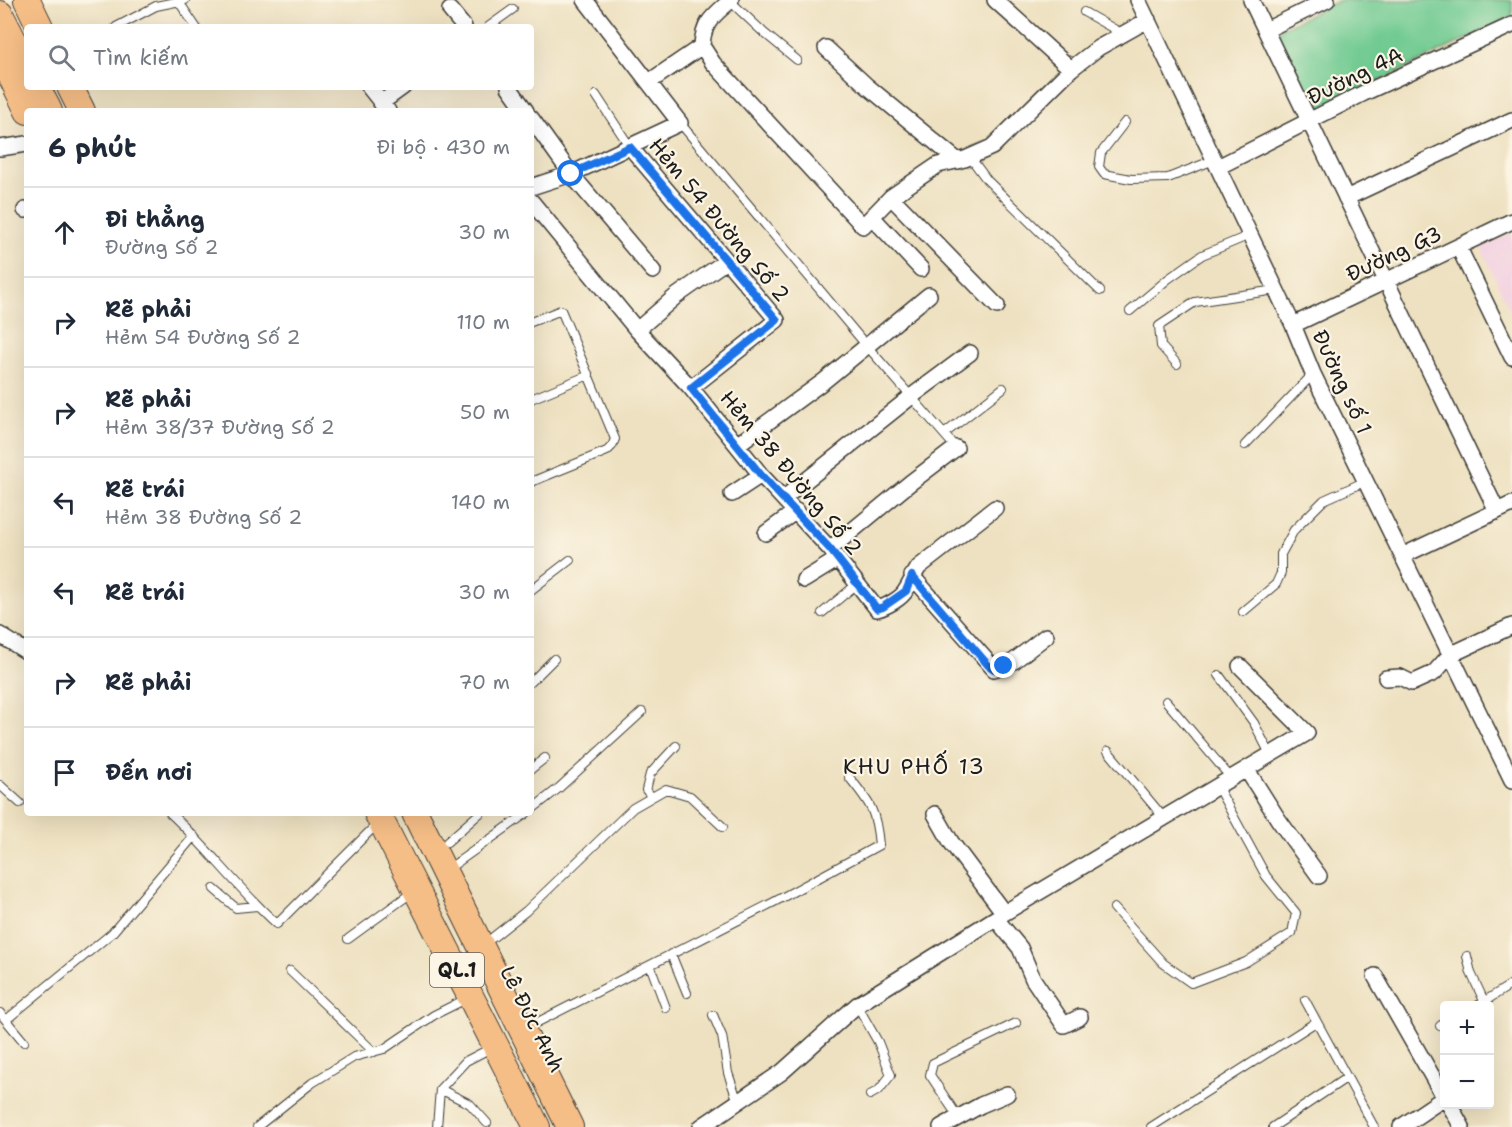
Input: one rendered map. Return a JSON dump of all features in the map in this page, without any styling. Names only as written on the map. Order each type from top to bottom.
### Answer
[{"type":"highway","points":[[15,0],[27,24]]},
{"type":"highway","points":[[27,0],[39,24]]},
{"type":"highway","points":[[0,14],[24,61]]},
{"type":"highway","points":[[0,53],[27,108]]},
{"type":"highway","points":[[39,90],[48,108]]},
{"type":"highway","points":[[60,90],[68,108]]},
{"type":"highway","points":[[72,90],[80,108]]},
{"type":"highway","name":"Lê Đức Anh","points":[[417,816],[449,859]]},
{"type":"highway","name":"Lê Đức Anh","points":[[434,816],[449,859],[570,1127]]},
{"type":"highway","name":"Lê Đức Anh","points":[[385,818],[552,1127]]},
{"type":"highway","name":"QL.1","points":[[385,818],[415,891],[537,1127]]},
{"type":"highway","name":"Lê Đức Anh","points":[[486,941],[534,1024],[586,1127]]},
{"type":"street","points":[[534,186],[571,174],[680,123],[585,0]]},
{"type":"street","points":[[730,0],[707,22],[702,46],[713,63],[863,226],[891,197],[938,165],[964,159],[992,147],[1071,69],[1098,48],[1148,20]]},
{"type":"street","points":[[995,0],[1071,69]]},
{"type":"street","name":"Đường số 1","points":[[1138,0],[1293,325],[1313,374],[1512,780]]},
{"type":"street","points":[[1251,0],[1497,512]]},
{"type":"street","points":[[1266,30],[1326,0]]},
{"type":"street","points":[[450,10],[462,24]]},
{"type":"street","name":"Đường 4A","points":[[1216,164],[1512,26]]},
{"type":"street","points":[[649,82],[702,46]]},
{"type":"street","points":[[826,48],[867,86],[964,159]]},
{"type":"street","points":[[371,90],[385,107],[400,90]]},
{"type":"street","points":[[511,90],[524,108]]},
{"type":"street","points":[[1346,198],[1512,120]]},
{"type":"street","points":[[534,122],[571,174],[653,271]]},
{"type":"street","points":[[0,148],[24,144]]},
{"type":"street","name":"Hẻm 54 Đường Số 2","points":[[630,147],[777,320],[691,388]]},
{"type":"street","points":[[891,197],[997,306]]},
{"type":"street","name":"Hẻm 38 Đường Số 2","points":[[534,205],[637,330],[691,388],[761,475],[834,554],[877,609],[906,591],[912,576]]},
{"type":"street","points":[[872,217],[921,269]]},
{"type":"street","name":"Đường G3","points":[[1293,325],[1512,221]]},
{"type":"street","points":[[1459,248],[1512,357]]},
{"type":"street","points":[[637,330],[675,297],[726,261]]},
{"type":"street","points":[[738,444],[824,381],[929,295]]},
{"type":"street","points":[[784,498],[970,353]]},
{"type":"street","points":[[804,580],[910,483],[956,448]]},
{"type":"street","points":[[732,494],[761,475]]},
{"type":"street","points":[[1402,556],[1512,504]]},
{"type":"street","points":[[995,508],[919,567],[912,576],[994,669],[1014,661],[1046,636]]},
{"type":"street","points":[[766,533],[796,511]]},
{"type":"street","points":[[1386,678],[1400,677],[1412,683],[1434,673],[1450,655],[1512,626]]},
{"type":"street","points":[[0,635],[24,650]]},
{"type":"street","points":[[701,1127],[782,1072],[857,1005],[1001,915],[1307,733],[1240,666]]},
{"type":"street","points":[[1247,770],[1278,819],[1319,876]]},
{"type":"street","points":[[935,814],[951,842],[1001,915],[1001,925],[1020,948],[1033,979],[1059,1018],[1064,1024],[1080,1017]]},
{"type":"street","points":[[1375,976],[1440,1090]]},
{"type":"street","points":[[947,1124],[1007,1094]]},
{"type":"street","points":[[1401,1127],[1440,1100]]},
{"type":"street","points":[[1452,1109],[1462,1127]]},
{"type":"lane","points":[[730,0],[763,32],[797,60]]},
{"type":"lane","points":[[122,24],[156,6],[182,1],[194,24]]},
{"type":"lane","points":[[492,24],[513,9]]},
{"type":"lane","points":[[1084,12],[1122,34]]},
{"type":"lane","points":[[597,95],[630,147]]},
{"type":"lane","points":[[1125,122],[1101,153],[1099,167],[1104,174],[1131,179],[1168,178],[1216,164]]},
{"type":"lane","points":[[680,123],[956,448]]},
{"type":"lane","points":[[964,159],[1100,291]]},
{"type":"lane","points":[[1130,311],[1168,279],[1202,255],[1250,235]]},
{"type":"lane","points":[[1177,364],[1161,346],[1159,326],[1195,302],[1276,290]]},
{"type":"lane","points":[[534,321],[561,310],[614,435],[612,446],[607,451],[534,481]]},
{"type":"lane","points":[[1245,445],[1313,374]]},
{"type":"lane","points":[[534,398],[589,375]]},
{"type":"lane","points":[[944,434],[1003,388]]},
{"type":"lane","points":[[1243,612],[1276,584],[1281,573],[1281,554],[1294,530],[1324,500],[1366,481]]},
{"type":"lane","points":[[534,588],[570,560]]},
{"type":"lane","points":[[822,613],[857,584]]},
{"type":"lane","points":[[534,679],[555,659]]},
{"type":"lane","points":[[1220,675],[1254,723],[1271,756]]},
{"type":"lane","points":[[1166,702],[1231,778]]},
{"type":"lane","points":[[534,808],[559,788],[642,712]]},
{"type":"lane","points":[[652,797],[646,790],[650,774],[676,746]]},
{"type":"lane","points":[[1108,751],[1164,818]]},
{"type":"lane","points":[[534,766],[544,758]]},
{"type":"lane","points":[[534,1024],[879,845],[876,819],[869,801],[849,777]]},
{"type":"lane","points":[[0,785],[20,803]]},
{"type":"lane","points":[[1114,908],[1163,963],[1191,983],[1246,962],[1292,933],[1296,914],[1266,876],[1217,786]]},
{"type":"lane","points":[[486,941],[526,911],[633,808],[666,789],[690,796],[723,827]]},
{"type":"lane","points":[[173,816],[257,906],[277,924],[385,818]]},
{"type":"lane","points":[[449,859],[478,816]]},
{"type":"lane","points":[[449,859],[522,816]]},
{"type":"lane","points":[[24,1042],[3,1016],[112,933],[194,836]]},
{"type":"lane","points":[[214,890],[236,908],[257,906]]},
{"type":"lane","points":[[348,939],[415,891]]},
{"type":"lane","points":[[671,954],[687,993]]},
{"type":"lane","points":[[1467,956],[1480,1001]]},
{"type":"lane","points":[[650,965],[666,1008]]},
{"type":"lane","points":[[290,971],[374,1052]]},
{"type":"lane","points":[[1484,1001],[1512,984]]},
{"type":"lane","points":[[257,1127],[312,1083],[354,1057],[384,1049],[434,1015],[470,996]]},
{"type":"lane","points":[[1305,999],[1374,1127]]},
{"type":"lane","points":[[857,1005],[878,1042],[891,1075],[879,1090],[870,1095]]},
{"type":"lane","points":[[713,1015],[722,1036],[728,1073],[738,1102]]},
{"type":"lane","points":[[1151,1127],[1316,1022]]},
{"type":"lane","points":[[947,1124],[930,1075],[933,1063],[1016,1023]]},
{"type":"lane","points":[[437,1127],[440,1089],[466,1061],[496,1046]]},
{"type":"lane","points":[[1273,1127],[1346,1078]]},
{"type":"lane","points":[[440,1089],[470,1104],[487,1123]]},
{"type":"shaded area","points":[[1512,233],[1512,315],[1481,247]]},
{"type":"green space","points":[[1340,0],[1512,0],[1512,17],[1326,107],[1317,107],[1309,104],[1276,38],[1277,32]]},
{"type":"district","name":"KHU PHỐ 13","points":[[914,766]]},
{"type":"route","points":[[571,174],[630,147],[777,320],[691,388],[761,475],[830,549],[877,609],[906,591],[912,576],[988,665],[994,669],[1004,666]]}]
